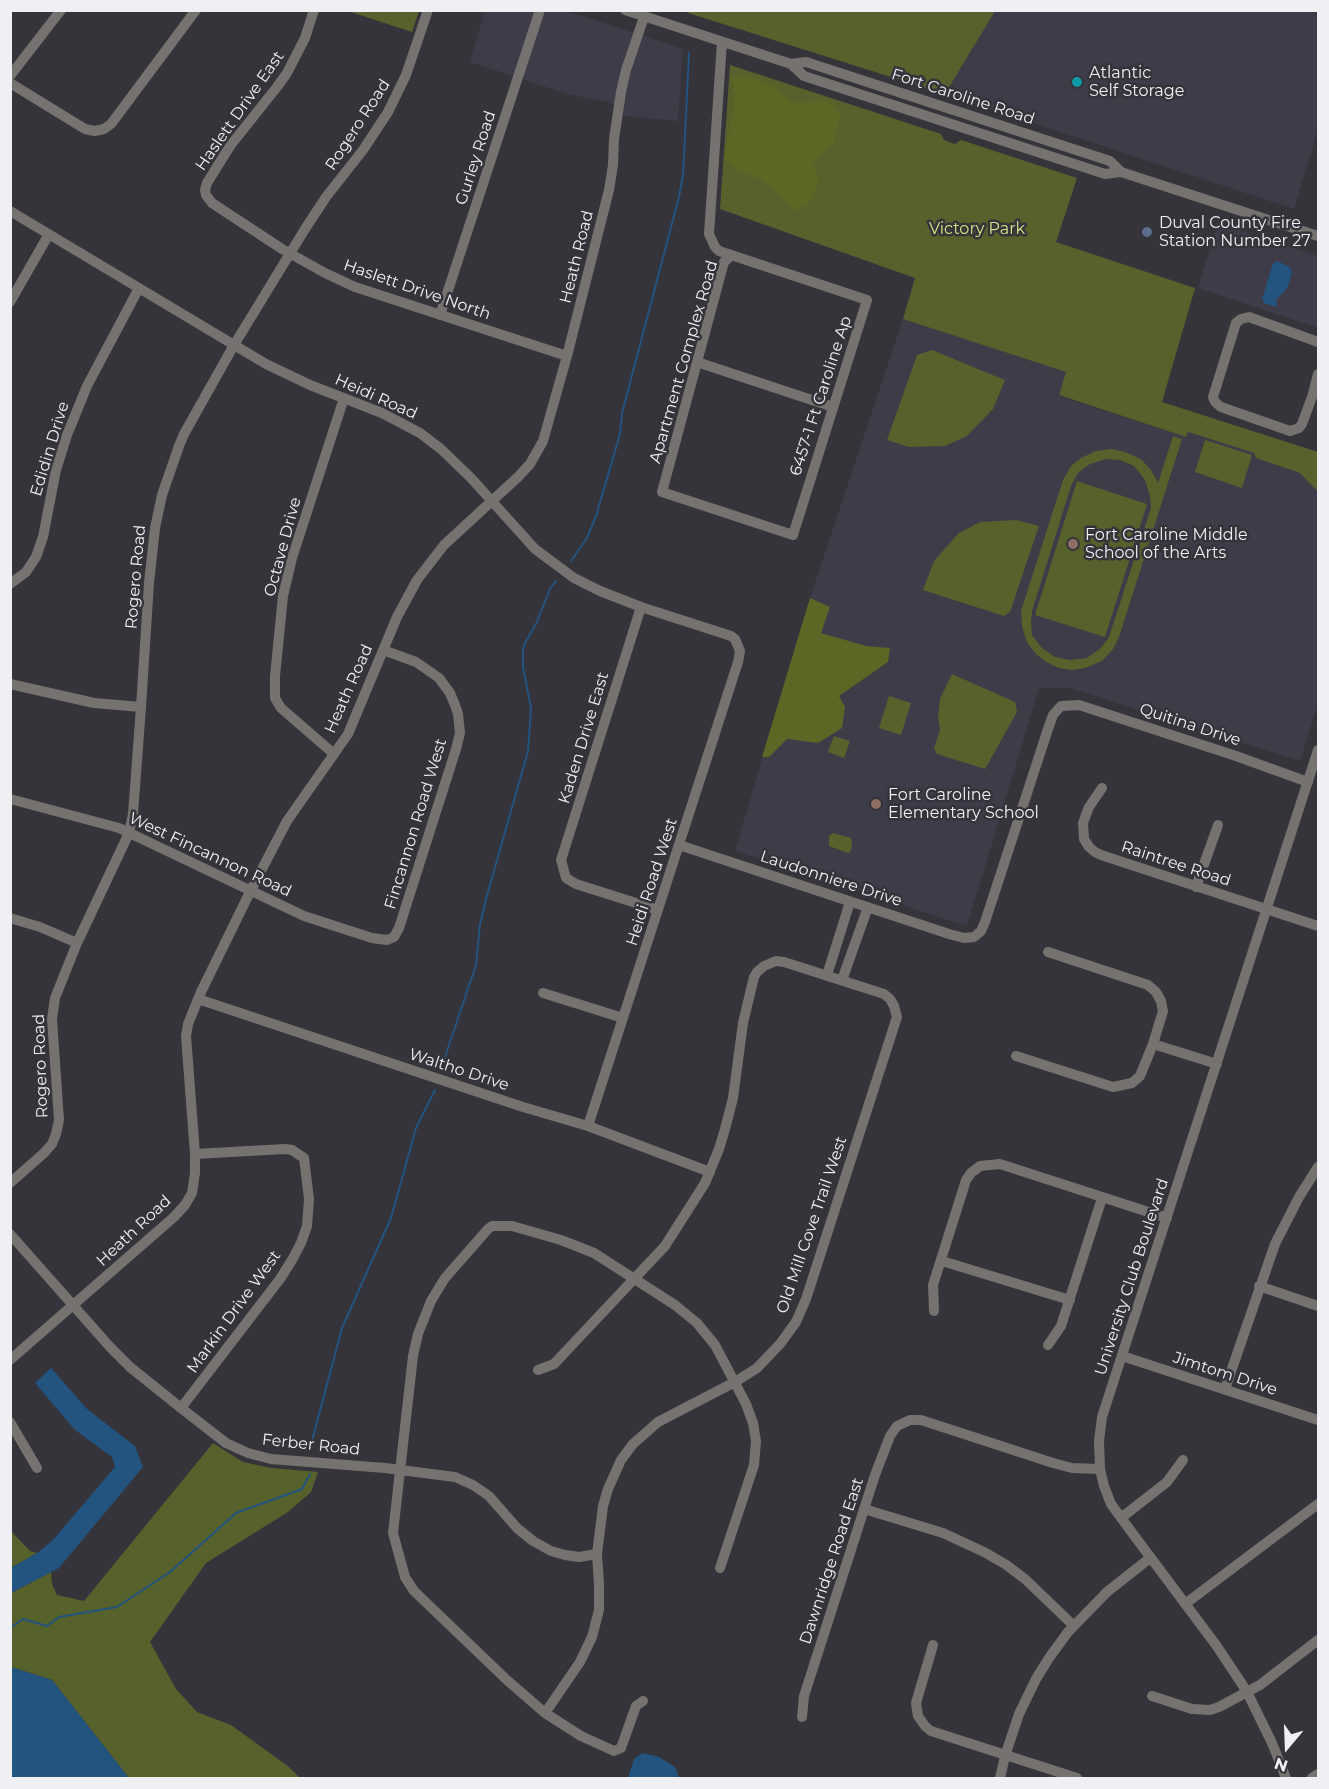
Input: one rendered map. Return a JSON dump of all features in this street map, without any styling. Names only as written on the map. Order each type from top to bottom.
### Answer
[{"type":"street","points":[[10,76],[61,10]]},
{"type":"street","points":[[10,83],[85,129],[95,131],[104,129],[111,124],[196,10]]},
{"type":"street","name":"Haslett Drive East","points":[[206,195],[207,183],[230,146],[278,87],[293,63],[305,38],[314,10]]},
{"type":"street","name":"Rogero Road","points":[[10,1183],[44,1153],[52,1144],[56,1134],[58,1120],[52,1019],[58,985],[129,833],[141,708],[149,583],[155,528],[162,495],[184,434],[234,345],[326,198],[363,150],[392,104],[406,75],[428,10]]},
{"type":"street","name":"Gurley Road","points":[[440,315],[540,10]]},
{"type":"street","name":"Fort Caroline Road","points":[[625,10],[791,64],[806,62],[1110,161],[1121,172],[1318,236]]},
{"type":"street","name":"Heath Road","points":[[10,1360],[146,1244],[185,1205],[192,1193],[195,1154],[186,1036],[188,1024],[250,892],[287,821],[348,734],[397,617],[417,580],[444,545],[524,470],[543,441],[549,426],[609,190],[621,92],[644,17]]},
{"type":"street","name":"Apartment Complex Road","points":[[722,42],[709,234],[719,251],[732,255]]},
{"type":"street","name":"Haslett Drive North","points":[[206,195],[212,203],[325,273],[355,286],[567,356]]},
{"type":"street","name":"Heidi Road","points":[[10,211],[288,375],[382,413],[420,433],[441,449],[492,500],[535,549],[584,585],[641,607],[731,636],[739,646]]},
{"type":"street","points":[[10,302],[49,234]]},
{"type":"street","name":"Apartment Complex Road","points":[[725,513],[662,492],[724,262],[732,255]]},
{"type":"street","name":"6457-1 Ft Caroline Ap","points":[[725,513],[793,536],[867,300],[732,255]]},
{"type":"street","name":"Edidin Drive","points":[[10,584],[26,572],[36,556],[43,537],[56,470],[67,435],[92,377],[139,288]]},
{"type":"street","points":[[1318,342],[1249,317],[1241,319],[1236,323],[1213,397],[1221,407],[1290,431],[1299,428],[1302,424],[1317,389],[1318,374]]},
{"type":"street","points":[[697,362],[833,407]]},
{"type":"street","name":"Octave Drive","points":[[334,754],[281,708],[275,698],[275,675],[283,596],[292,558],[344,398]]},
{"type":"street","name":"Kaden Drive East","points":[[641,607],[561,860],[566,878],[576,884],[658,910]]},
{"type":"street","name":"Heidi Road West","points":[[588,1126],[738,662],[739,646]]},
{"type":"street","name":"Fincannon Road West","points":[[383,650],[416,663],[439,678],[450,693],[455,705],[460,733],[399,928],[394,937]]},
{"type":"street","points":[[10,684],[94,704],[141,708]]},
{"type":"street","name":"Quitina Drive","points":[[974,937],[981,931],[985,922],[1048,729],[1053,715],[1061,706],[1079,705],[1089,708],[1222,751],[1308,782]]},
{"type":"street","name":"University Club Boulevard","points":[[1286,1779],[1272,1743],[1247,1692],[1216,1645],[1121,1518],[1108,1495],[1100,1469],[1100,1429],[1318,750]]},
{"type":"street","name":"Raintree Road","points":[[1102,788],[1089,807],[1083,822],[1084,838],[1089,847],[1101,855],[1318,927]]},
{"type":"street","name":"West Fincannon Road","points":[[10,799],[108,824],[304,916],[378,940],[394,937]]},
{"type":"street","points":[[1196,887],[1218,825]]},
{"type":"street","name":"Laudonniere Drive","points":[[679,845],[949,934],[963,938],[974,937]]},
{"type":"street","points":[[827,975],[850,902]]},
{"type":"street","points":[[538,1370],[554,1364],[665,1246],[710,1172],[725,1130],[733,1098],[743,1023],[757,972],[776,961],[842,980],[868,907]]},
{"type":"street","points":[[10,918],[40,927],[77,943]]},
{"type":"street","points":[[1016,1056],[1113,1087],[1132,1083],[1140,1076],[1153,1044],[1163,1011],[1156,992],[1148,985],[1048,952]]},
{"type":"street","name":"Old Mill Cove Trail West","points":[[545,1713],[580,1662],[592,1637],[599,1610],[597,1554],[603,1506],[621,1460],[633,1444],[658,1422],[757,1368],[780,1344],[796,1322],[806,1299],[897,1017],[894,1006],[884,994],[842,980]]},
{"type":"street","points":[[543,993],[624,1018]]},
{"type":"street","name":"Waltho Drive","points":[[198,999],[523,1107],[588,1126],[710,1172]]},
{"type":"street","points":[[1153,1044],[1217,1064]]},
{"type":"street","name":"Markin Drive West","points":[[181,1408],[280,1279],[301,1243],[307,1226],[309,1199],[304,1158],[297,1152],[285,1149],[195,1154]]},
{"type":"street","points":[[934,1311],[933,1286],[966,1180],[980,1166],[1000,1164],[1167,1218]]},
{"type":"street","points":[[1225,1389],[1260,1286],[1284,1225],[1318,1167]]},
{"type":"street","points":[[1048,1346],[1061,1326],[1102,1198]]},
{"type":"street","points":[[643,1701],[636,1706],[621,1748],[614,1751],[574,1732],[545,1713],[508,1681],[414,1591],[405,1577],[393,1533],[413,1356],[423,1319],[445,1278],[478,1238],[492,1226],[512,1226],[585,1249],[613,1264],[675,1305],[697,1323],[715,1345],[747,1404],[756,1441],[755,1457],[720,1568]]},
{"type":"street","name":"Ferber Road","points":[[10,1234],[123,1360],[226,1443],[248,1453],[271,1459],[385,1468],[455,1477],[489,1496],[517,1528],[533,1542],[565,1555],[579,1557],[597,1554]]},
{"type":"street","points":[[942,1260],[1070,1300]]},
{"type":"street","points":[[1260,1286],[1318,1306]]},
{"type":"street","name":"Jimtom Drive","points":[[1122,1356],[1318,1420]]},
{"type":"street","name":"Dawnridge Road East","points":[[801,1717],[804,1696],[864,1509],[890,1436],[897,1426],[910,1420],[921,1420],[1053,1463],[1072,1468],[1100,1469]]},
{"type":"street","points":[[10,1422],[37,1468]]},
{"type":"street","points":[[1121,1518],[1167,1482],[1183,1460]]},
{"type":"street","points":[[1185,1604],[1318,1504]]},
{"type":"street","points":[[864,1509],[943,1533],[984,1552],[1025,1579],[1074,1626]]},
{"type":"street","points":[[1000,1779],[1019,1714],[1049,1658],[1074,1626],[1107,1592],[1150,1558]]},
{"type":"street","points":[[1152,1696],[1192,1709],[1219,1707],[1278,1672],[1318,1640]]},
{"type":"street","points":[[933,1646],[917,1697],[918,1716],[931,1731],[1077,1779]]},
{"type":"street","points":[[1312,1779],[1318,1774]]},
{"type":"shaded area","points":[[485,11],[567,11],[683,49],[678,121],[625,116],[610,102],[571,95],[470,62]]},
{"type":"shaded area","points":[[995,11],[1318,11],[1318,130],[1294,209],[945,94]]},
{"type":"shaded area","points":[[1218,223],[1318,256],[1318,328],[1198,288]]},
{"type":"shaded area","name":"Fort Caroline Middle School of the Arts","points":[[903,319],[1067,372],[1059,396],[1186,437],[1188,432],[1254,453],[1257,458],[1300,473],[1318,490],[1318,703],[1300,761],[1070,688],[1039,688],[967,926],[735,851],[810,598]]},
{"type":"green space","points":[[689,10],[995,11],[945,94],[688,13]]},
{"type":"green space","points":[[348,11],[419,11],[412,32]]},
{"type":"green space","name":"Victory Park","points":[[730,65],[941,134],[944,140],[955,144],[961,140],[1077,178],[1056,242],[1195,288],[1162,402],[1318,452],[1318,490],[1300,473],[1256,458],[1254,453],[1188,432],[1186,437],[1059,395],[1066,372],[903,319],[915,278],[720,209]]},
{"type":"green space","points":[[743,74],[773,86],[792,102],[810,103],[821,100],[837,106],[840,117],[834,143],[813,164],[819,180],[812,200],[798,212],[763,181],[734,168],[724,158],[734,106],[733,77]]},
{"type":"green space","points":[[932,350],[1005,380],[993,409],[967,436],[945,446],[909,447],[887,440],[917,355]]},
{"type":"green space","points":[[1173,436],[1182,439],[1119,637],[1113,649],[1102,661],[1085,668],[1072,670],[1059,668],[1046,662],[1027,642],[1022,626],[1021,611],[1063,480],[1071,466],[1096,451],[1112,449],[1141,459],[1151,470],[1158,483]],"holes":[[[1106,459],[1120,460],[1134,466],[1145,480],[1151,508],[1109,637],[1101,648],[1087,658],[1070,660],[1055,657],[1042,648],[1032,635],[1032,611],[1071,486],[1078,473],[1090,464]]]},
{"type":"green space","points":[[1205,440],[1252,455],[1242,488],[1195,472]]},
{"type":"green space","points":[[1077,481],[1147,504],[1105,637],[1035,615]]},
{"type":"green space","points":[[1016,520],[1039,526],[1010,612],[1004,616],[923,590],[934,561],[959,533],[980,522]]},
{"type":"green space","points":[[810,598],[830,607],[821,633],[866,646],[890,648],[888,662],[839,696],[845,707],[842,728],[818,743],[787,739],[769,757],[762,757]]},
{"type":"green space","points":[[952,674],[1015,702],[1017,712],[985,769],[937,754],[934,748],[940,730],[938,716],[940,699]]},
{"type":"green space","points":[[889,696],[911,703],[901,735],[879,728]]},
{"type":"green space","points":[[834,736],[850,741],[844,758],[828,752]]},
{"type":"green space","points":[[833,833],[851,838],[850,852],[829,846],[829,836]]},
{"type":"green space","points":[[213,1443],[243,1462],[271,1468],[318,1472],[311,1492],[288,1512],[206,1563],[150,1642],[176,1689],[197,1712],[231,1725],[289,1767],[300,1778],[129,1778],[52,1680],[11,1667],[11,1593],[51,1572],[52,1584],[57,1595],[84,1601]]},
{"type":"green space","points":[[10,1530],[30,1551],[37,1553],[11,1568]]},
{"type":"water","points":[[1277,261],[1290,267],[1292,272],[1288,287],[1276,300],[1277,307],[1264,303],[1262,299],[1273,264]]},
{"type":"water","points":[[51,1368],[87,1409],[135,1446],[143,1467],[59,1568],[11,1593],[11,1568],[52,1541],[115,1467],[112,1457],[75,1430],[35,1383]]},
{"type":"water","points":[[11,1667],[52,1680],[129,1778],[11,1778]]},
{"type":"water","points":[[642,1753],[659,1757],[675,1767],[679,1778],[629,1778],[634,1759]]},
{"type":"waterway","points":[[571,561],[587,538],[596,516],[620,434],[622,413],[679,197],[683,175],[689,53]]},
{"type":"waterway","points":[[442,1066],[476,965],[480,924],[486,899],[528,751],[531,708],[523,667],[523,650],[550,589],[556,581]]},
{"type":"waterway","points":[[312,1441],[342,1328],[391,1218],[416,1128],[435,1090]]},
{"type":"waterway","points":[[10,1628],[23,1619],[47,1626],[59,1617],[117,1607],[170,1572],[236,1513],[302,1489],[310,1474]]},
{"type":"place","name":"Atlantic Self Storage","points":[[1077,82]]},
{"type":"place","name":"Duval County Fire Station Number 27","points":[[1147,232]]},
{"type":"place","name":"Fort Caroline Middle School of the Arts","points":[[1073,544]]},
{"type":"place","name":"Fort Caroline Elementary School","points":[[876,804]]}]
